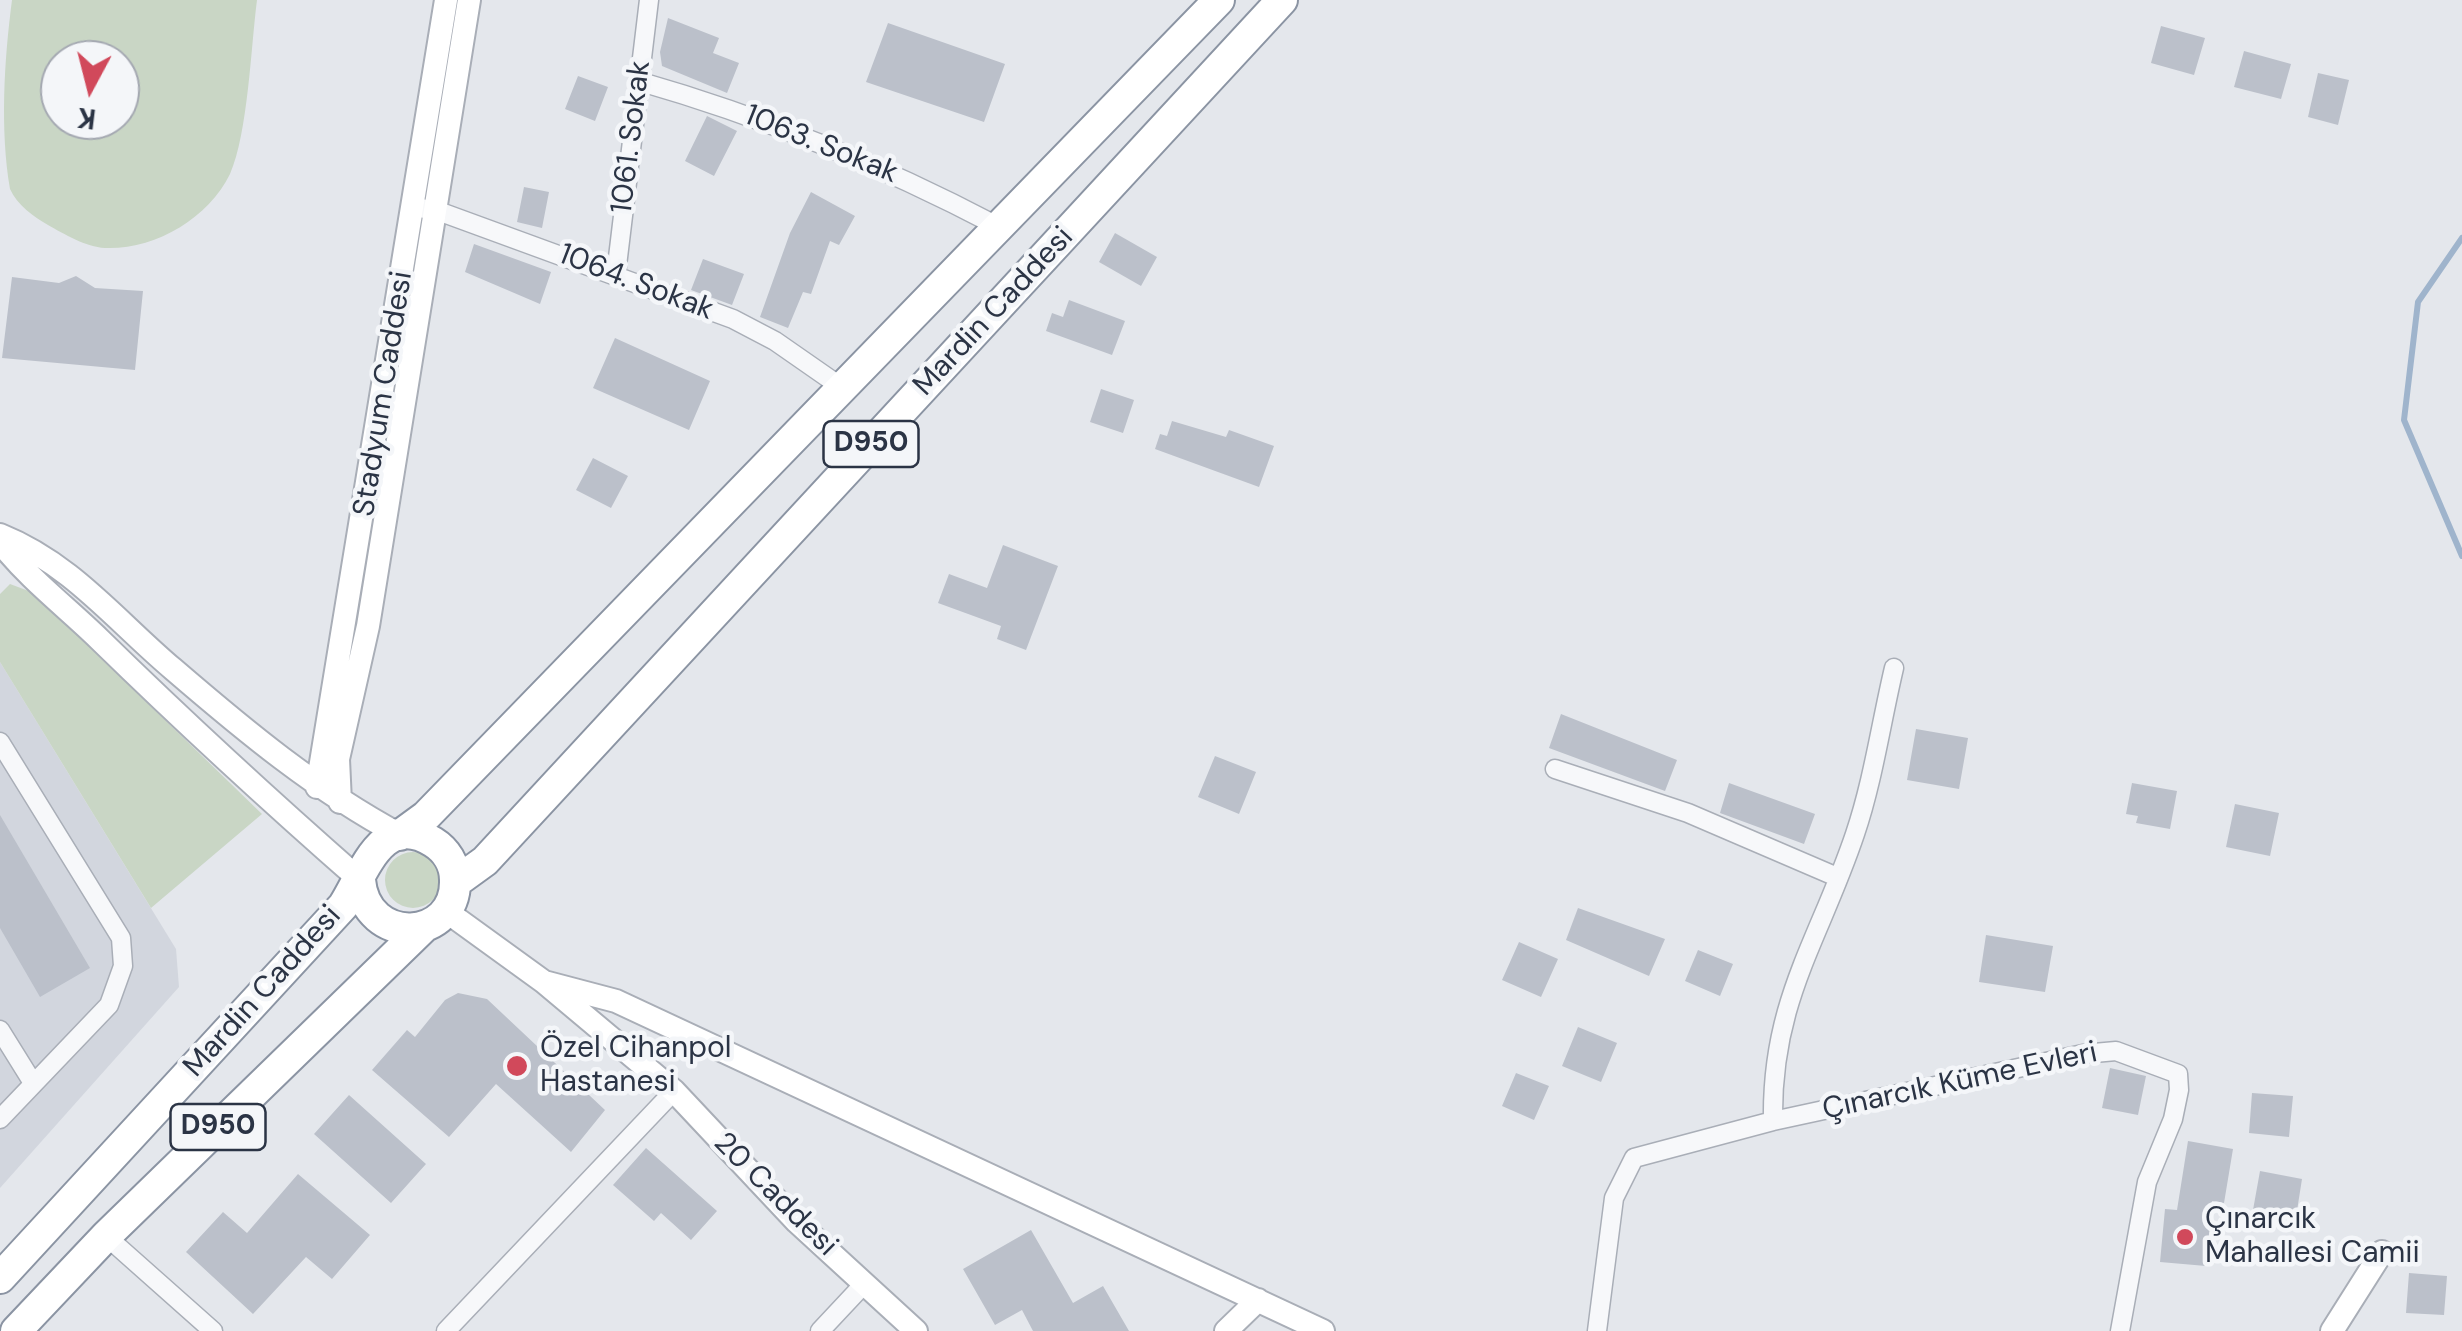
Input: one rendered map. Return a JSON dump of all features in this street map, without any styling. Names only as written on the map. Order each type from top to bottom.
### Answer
[{"type":"highway","name":"Mardin Caddesi","points":[[16,1331],[106,1236],[435,919],[456,882],[485,861],[1282,0]]},
{"type":"highway","name":"Mardin Caddesi","points":[[0,1278],[343,906],[360,880],[372,850],[426,816],[844,388],[1210,2]]},
{"type":"highway","points":[[400,835],[427,838],[439,845],[454,868],[456,882]]},
{"type":"highway","name":"Mardin Caddesi","points":[[360,880],[366,905],[385,924],[398,928],[435,919]]},
{"type":"street","name":"Stadyum Caddesi","points":[[317,786],[446,0]]},
{"type":"street","points":[[340,802],[338,759],[368,626],[438,211],[469,0]]},
{"type":"street","name":"1061. Sokak","points":[[616,274],[649,0]]},
{"type":"street","name":"1063. Sokak","points":[[638,81],[747,112],[879,166],[997,226]]},
{"type":"street","name":"1064. Sokak","points":[[414,207],[438,211],[732,319],[775,341],[844,388]]},
{"type":"street","points":[[0,538],[30,547],[88,587],[169,666],[317,786],[400,835]]},
{"type":"street","points":[[0,538],[26,575],[89,629],[224,762],[360,880]]},
{"type":"street","points":[[1773,1121],[1772,1068],[1791,987],[1855,833],[1894,668]]},
{"type":"street","points":[[0,742],[121,938],[123,966],[109,1005],[0,1119]]},
{"type":"street","points":[[1555,769],[1688,813],[1837,877]]},
{"type":"street","name":"20 Caddesi","points":[[435,919],[544,982],[674,1091],[797,1222],[916,1331]]},
{"type":"street","points":[[544,982],[616,1001],[1323,1331]]},
{"type":"street","points":[[0,1030],[33,1082]]},
{"type":"street","name":"Çınarcık Küme Evleri","points":[[1597,1331],[1614,1198],[1634,1158],[1773,1121],[2116,1050],[2178,1074],[2180,1090],[2147,1182],[2120,1331]]},
{"type":"street","points":[[446,1331],[674,1091]]},
{"type":"street","points":[[106,1236],[213,1331]]},
{"type":"street","points":[[2332,1331],[2382,1252]]},
{"type":"street","points":[[820,1331],[864,1284]]},
{"type":"street","points":[[1226,1331],[1258,1300]]},
{"type":"shaded area","points":[[0,662],[176,949],[179,987],[0,1188]]},
{"type":"green space","points":[[12,0],[257,0],[245,113],[230,174],[194,218],[142,244],[105,248],[90,245],[26,210],[10,189],[4,95]]},
{"type":"green space","points":[[10,584],[34,593],[262,814],[151,908],[0,662],[0,594]]},
{"type":"green space","points":[[413,852],[433,860],[441,880],[433,900],[413,908],[393,900],[385,880],[393,860]]},
{"type":"building","points":[[668,18],[719,38],[713,53],[739,63],[727,93],[662,66],[660,52]]},
{"type":"building","points":[[888,23],[1005,64],[984,122],[866,82]]},
{"type":"building","points":[[2161,26],[2205,38],[2194,75],[2151,63]]},
{"type":"building","points":[[2244,51],[2291,64],[2281,99],[2234,87]]},
{"type":"building","points":[[2318,73],[2349,80],[2338,125],[2308,117]]},
{"type":"building","points":[[578,76],[608,87],[595,121],[565,109]]},
{"type":"building","points":[[707,116],[737,131],[714,176],[685,161]]},
{"type":"building","points":[[524,187],[549,192],[542,228],[517,222]]},
{"type":"building","points":[[811,192],[855,216],[839,245],[830,241],[811,294],[803,292],[788,328],[760,317],[790,233]]},
{"type":"building","points":[[1115,233],[1157,257],[1141,286],[1099,262]]},
{"type":"building","points":[[474,244],[551,272],[540,304],[465,272]]},
{"type":"building","points":[[703,259],[744,274],[732,305],[691,290]]},
{"type":"building","points":[[76,276],[95,288],[143,291],[135,370],[2,358],[12,277],[59,283]]},
{"type":"building","points":[[1069,300],[1125,321],[1112,355],[1046,331],[1052,313],[1063,317]]},
{"type":"building","points":[[615,338],[710,381],[689,430],[593,388]]},
{"type":"building","points":[[1101,389],[1134,400],[1123,433],[1090,422]]},
{"type":"building","points":[[1172,421],[1226,437],[1229,430],[1274,446],[1259,487],[1155,449],[1160,434],[1167,436]]},
{"type":"building","points":[[593,458],[628,476],[611,508],[576,490]]},
{"type":"building","points":[[1003,545],[1058,566],[1026,650],[997,639],[1001,626],[938,603],[949,574],[987,588]]},
{"type":"building","points":[[1561,714],[1677,760],[1665,791],[1549,748]]},
{"type":"building","points":[[1916,729],[1968,738],[1959,789],[1907,780]]},
{"type":"building","points":[[1215,756],[1256,772],[1239,814],[1198,797]]},
{"type":"building","points":[[1729,783],[1815,814],[1804,844],[1720,813]]},
{"type":"building","points":[[2132,783],[2177,791],[2170,829],[2136,823],[2138,816],[2126,814]]},
{"type":"building","points":[[2235,804],[2279,813],[2270,856],[2226,847]]},
{"type":"building","points":[[0,815],[90,968],[40,997],[0,928]]},
{"type":"building","points":[[1578,908],[1665,939],[1649,976],[1566,940]]},
{"type":"building","points":[[1986,935],[2053,946],[2045,992],[1979,982]]},
{"type":"building","points":[[1519,942],[1558,959],[1541,997],[1502,980]]},
{"type":"building","points":[[1698,950],[1733,964],[1720,996],[1685,981]]},
{"type":"building","points":[[458,993],[487,999],[605,1110],[571,1152],[496,1084],[449,1137],[372,1070],[407,1030],[415,1037],[445,1000]]},
{"type":"building","points":[[1578,1027],[1617,1043],[1601,1082],[1562,1066]]},
{"type":"building","points":[[2110,1068],[2146,1076],[2138,1115],[2102,1108]]},
{"type":"building","points":[[1516,1073],[1549,1086],[1534,1120],[1502,1106]]},
{"type":"building","points":[[2252,1093],[2293,1096],[2289,1137],[2249,1133]]},
{"type":"building","points":[[349,1095],[426,1164],[391,1203],[314,1134]]},
{"type":"building","points":[[2188,1141],[2233,1149],[2224,1203],[2212,1201],[2206,1266],[2160,1262],[2165,1209],[2177,1210]]},
{"type":"building","points":[[646,1148],[717,1211],[691,1240],[661,1213],[654,1221],[613,1185]]},
{"type":"building","points":[[2260,1171],[2302,1179],[2296,1217],[2253,1210]]},
{"type":"building","points":[[298,1174],[370,1235],[332,1279],[306,1257],[253,1314],[186,1252],[223,1212],[247,1233]]},
{"type":"building","points":[[1031,1230],[1073,1303],[1103,1286],[1129,1331],[1033,1331],[1022,1310],[995,1325],[963,1269]]},
{"type":"building","points":[[2409,1273],[2447,1276],[2444,1315],[2406,1313]]},
{"type":"waterway","points":[[2462,238],[2418,302],[2404,420],[2462,556]]},
{"type":"place","name":"Özel Cihanpol Hastanesi","points":[[517,1066]]},
{"type":"place","name":"Çınarcık Mahallesi Camii","points":[[2185,1237]]}]
